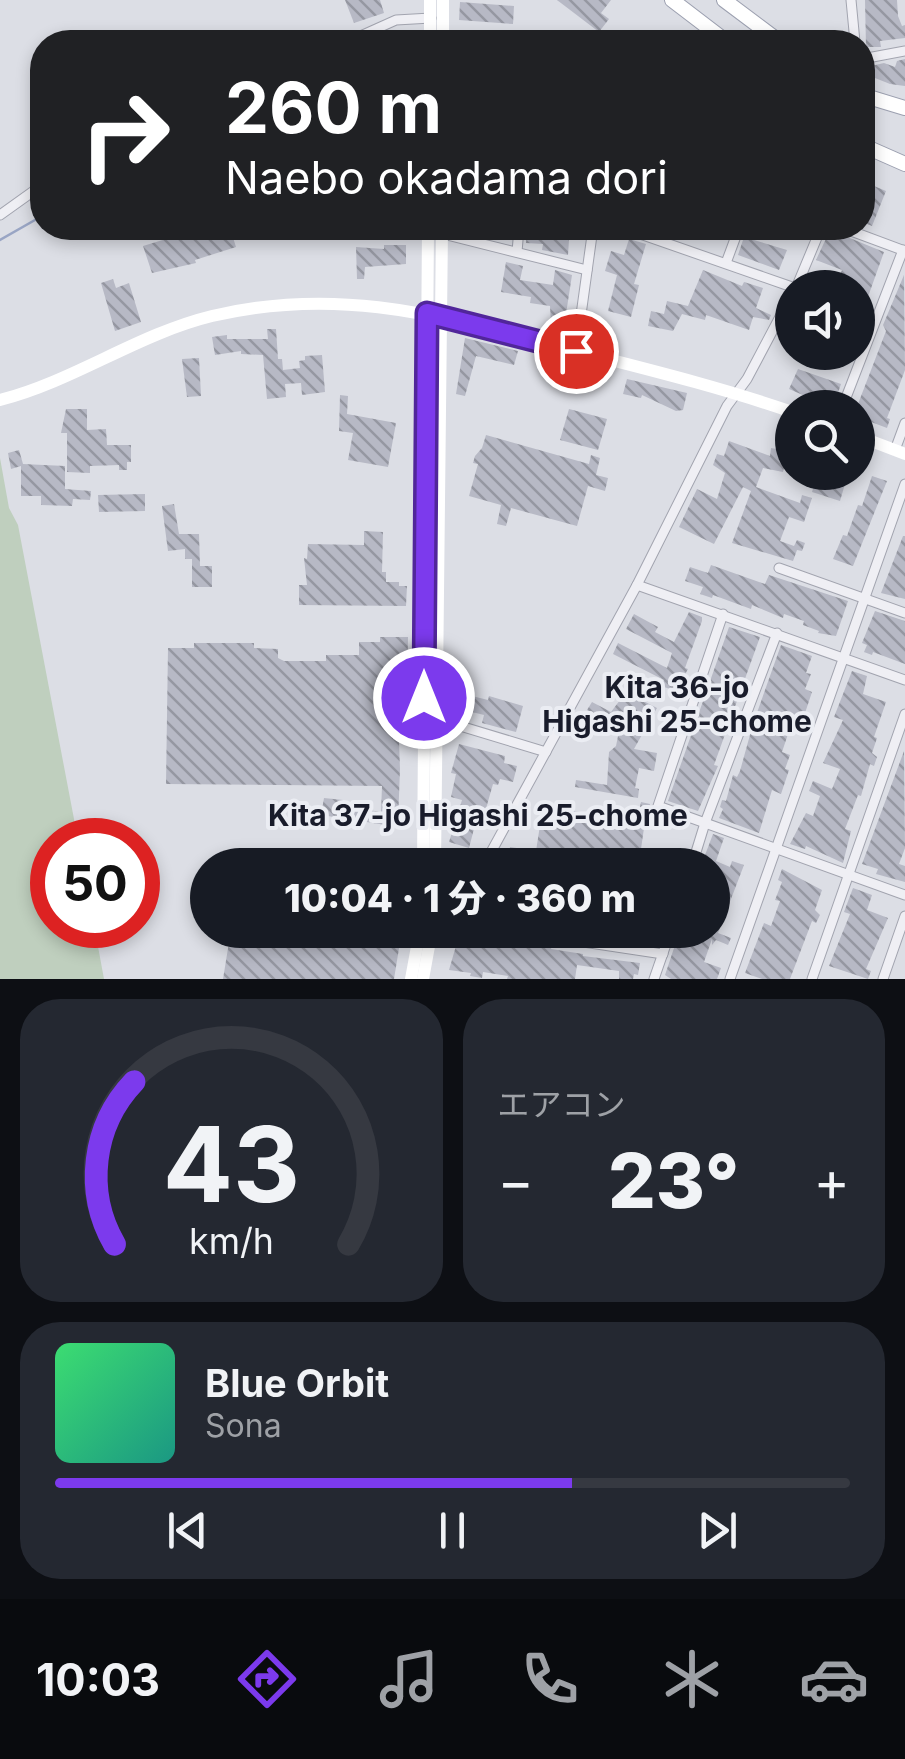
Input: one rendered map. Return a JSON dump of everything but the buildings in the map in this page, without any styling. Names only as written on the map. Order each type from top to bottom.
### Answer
[{"type":"main road","points":[[430,0],[440,30]]},
{"type":"main road","points":[[434,30],[443,0]]},
{"type":"main road","points":[[672,0],[712,30]]},
{"type":"main road","points":[[724,0],[764,30]]},
{"type":"main road","points":[[875,99],[905,108]]},
{"type":"main road","points":[[875,150],[905,164]]},
{"type":"main road","points":[[422,848],[427,313],[434,240]]},
{"type":"main road","points":[[435,848],[443,317],[436,240]]},
{"type":"main road","points":[[0,400],[48,385],[161,333],[250,308],[348,302],[427,313],[775,406]]},
{"type":"main road","points":[[875,442],[900,452]]},
{"type":"main road","points":[[420,979],[426,948]]},
{"type":"street","points":[[851,0],[854,30]]},
{"type":"street","points":[[374,30],[396,20],[437,20]]},
{"type":"street","points":[[875,57],[905,51]]},
{"type":"street","points":[[0,215],[30,194]]},
{"type":"street","points":[[472,240],[587,270]]},
{"type":"street","points":[[517,252],[518,240]]},
{"type":"street","points":[[576,351],[591,240]]},
{"type":"street","points":[[658,240],[775,282]]},
{"type":"street","points":[[726,263],[735,240]]},
{"type":"street","points":[[803,270],[816,240]]},
{"type":"street","points":[[849,390],[904,251],[875,240]]},
{"type":"street","points":[[493,848],[775,327]]},
{"type":"street","points":[[900,452],[905,423]]},
{"type":"street","points":[[730,979],[905,484]]},
{"type":"street","points":[[779,568],[905,613]]},
{"type":"street","points":[[638,584],[905,680]]},
{"type":"street","points":[[723,614],[658,806],[905,896]]},
{"type":"street","points":[[697,848],[777,633]]},
{"type":"street","points":[[812,979],[905,714]]},
{"type":"street","points":[[437,719],[546,752]]},
{"type":"street","points":[[882,979],[905,916]]},
{"type":"street","points":[[627,948],[663,954]]},
{"type":"street","points":[[654,979],[665,948]]},
{"type":"green space","points":[[0,458],[9,508],[18,525],[74,818],[30,818],[30,948],[98,948],[104,979],[0,979]]},
{"type":"waterway","points":[[0,240],[30,223]]},
{"type":"district","name":"Kita 36-jo Higashi 25-chome","points":[[677,704]]},
{"type":"district","name":"Kita 37-jo Higashi 25-chome","points":[[478,815]]},
{"type":"route","points":[[424,698],[427,313],[576,351]]}]
